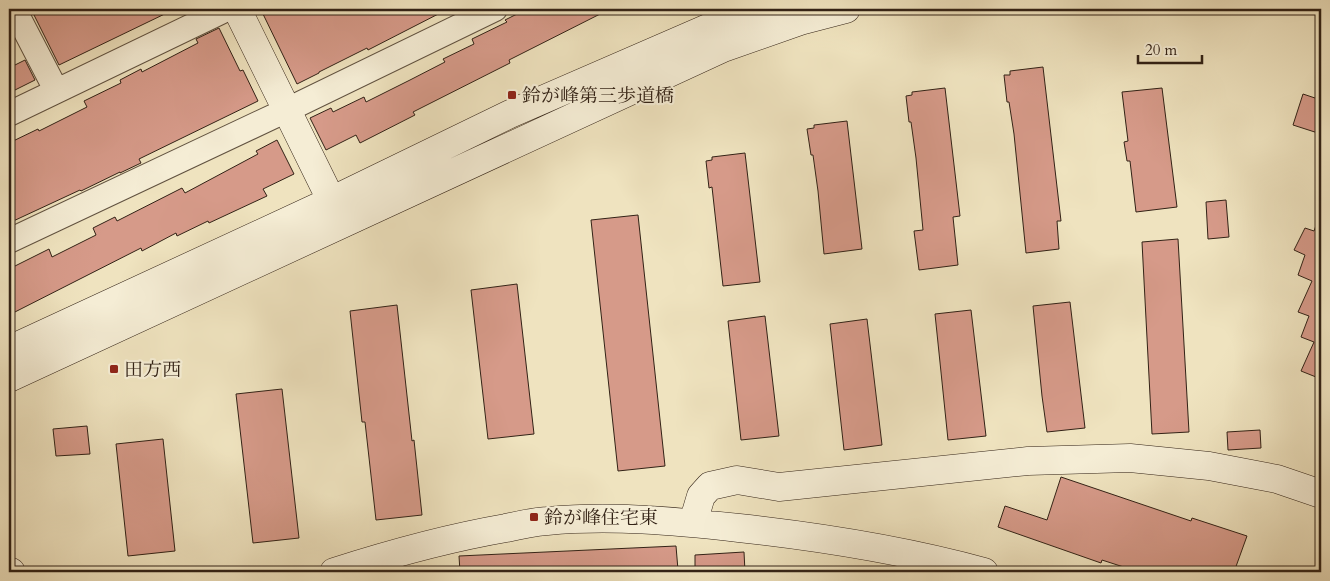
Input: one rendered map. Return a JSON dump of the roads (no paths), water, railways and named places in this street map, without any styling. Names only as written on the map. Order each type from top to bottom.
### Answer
[{"type":"street","points":[[14,9],[56,90]]},
{"type":"street","points":[[9,114],[227,9]]},
{"type":"street","points":[[237,9],[337,212]]},
{"type":"street","points":[[9,241],[287,110],[495,9]]},
{"type":"street","points":[[9,378],[337,212],[510,114],[710,27],[763,9]]},
{"type":"street","points":[[9,350],[723,48],[800,21],[846,9]]},
{"type":"street","points":[[693,523],[701,496],[710,486],[737,480],[779,487],[1028,460],[1130,458],[1209,466],[1278,479],[1321,494]]},
{"type":"street","points":[[334,572],[376,558],[475,533],[546,521],[621,519],[693,523],[889,549],[966,570]]},
{"type":"place","name":"鈴が峰第三歩道橋","points":[[512,95]]},
{"type":"place","name":"田方西","points":[[114,369]]},
{"type":"place","name":"鈴が峰住宅東","points":[[534,517]]}]
